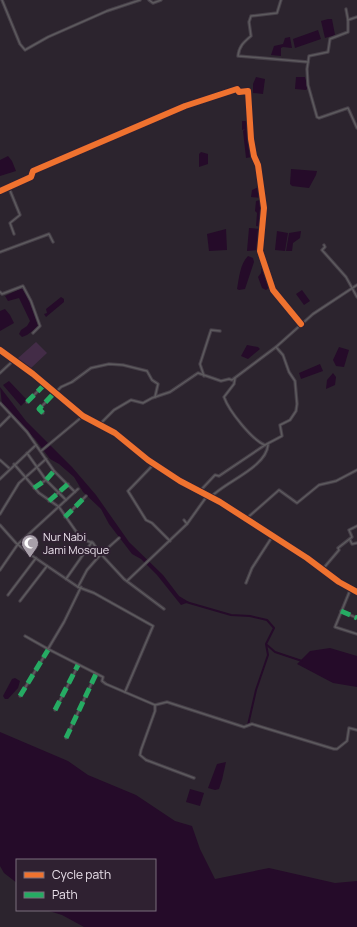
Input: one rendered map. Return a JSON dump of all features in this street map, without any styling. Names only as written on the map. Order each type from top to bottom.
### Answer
[{"type":"street","points":[[2,0],[20,44],[25,50],[48,37],[107,11],[140,0]]},
{"type":"street","points":[[150,0],[153,3],[161,0]]},
{"type":"street","points":[[281,0],[277,13],[251,16],[249,22],[251,36],[245,39],[238,56],[308,62]]},
{"type":"street","points":[[346,9],[348,32],[330,39],[328,52],[309,56],[308,85],[317,117],[319,118],[348,108],[357,128]]},
{"type":"street","points":[[348,20],[357,17]]},
{"type":"street","points":[[0,191],[9,188],[31,176],[33,171],[185,106],[237,89],[238,92],[248,91],[253,150],[258,165],[264,208],[260,251],[273,290],[301,324]]},
{"type":"street","points":[[9,188],[20,215],[10,223],[14,234]]},
{"type":"street","points":[[0,252],[32,242],[44,235],[49,234],[53,242]]},
{"type":"street","points":[[324,245],[325,247],[322,250],[332,259],[352,287],[357,297]]},
{"type":"street","points":[[100,424],[114,410],[131,400],[142,404],[155,397],[170,392],[196,374],[222,382],[235,377],[276,347],[301,324],[352,287],[357,285]]},
{"type":"street","points":[[0,292],[2,294],[23,287],[31,301],[40,326],[33,333]]},
{"type":"street","points":[[204,376],[200,364],[211,330],[220,331]]},
{"type":"street","points":[[200,491],[210,478],[215,475],[219,476],[265,445],[268,445],[282,436],[280,425],[290,420],[296,411],[297,404],[295,381],[289,372],[283,355],[276,347]]},
{"type":"street","points":[[0,350],[84,416],[115,433],[136,452],[210,498],[220,502],[357,592]]},
{"type":"street","points":[[0,372],[14,360]]},
{"type":"street","points":[[43,413],[39,409],[55,392],[91,368],[108,364],[123,365],[147,371],[152,380],[158,384],[155,397]]},
{"type":"street","points":[[235,377],[234,384],[224,397],[227,405],[244,428],[265,445]]},
{"type":"street","points":[[27,402],[45,384]]},
{"type":"street","points":[[0,403],[10,416],[37,444],[54,471],[75,492]]},
{"type":"street","points":[[0,426],[10,416]]},
{"type":"street","points":[[42,451],[84,416]]},
{"type":"street","points":[[0,479],[14,464],[37,444]]},
{"type":"street","points":[[210,498],[216,492],[239,478],[257,463],[266,451],[268,445]]},
{"type":"street","points":[[27,453],[46,480],[66,500]]},
{"type":"street","points":[[0,514],[9,502],[14,489],[25,477],[46,459]]},
{"type":"street","points":[[0,460],[10,468]]},
{"type":"street","points":[[14,464],[34,488],[49,501],[59,507],[64,517],[80,537],[84,540],[92,542],[101,554],[127,581],[164,609]]},
{"type":"street","points":[[154,464],[128,491],[146,520],[152,523],[170,541]]},
{"type":"street","points":[[246,519],[279,490],[297,503],[319,485],[336,481],[357,470]]},
{"type":"street","points":[[34,488],[46,480],[54,471]]},
{"type":"street","points":[[49,501],[68,484]]},
{"type":"street","points":[[0,570],[18,544],[78,488]]},
{"type":"street","points":[[64,517],[86,496]]},
{"type":"street","points":[[127,581],[187,524],[207,496]]},
{"type":"street","points":[[184,520],[187,524]]},
{"type":"street","points":[[0,525],[18,544],[78,587],[107,599],[154,626],[125,692]]},
{"type":"street","points":[[322,570],[339,550],[338,548],[350,540],[352,537],[349,530],[357,526]]},
{"type":"street","points":[[246,583],[252,568],[272,537]]},
{"type":"street","points":[[78,587],[87,570],[101,554],[119,538]]},
{"type":"street","points":[[350,540],[352,544],[357,543]]},
{"type":"street","points":[[66,579],[92,542]]},
{"type":"street","points":[[8,595],[36,558]]},
{"type":"street","points":[[20,601],[48,566]]},
{"type":"street","points":[[20,696],[63,625],[81,587]]},
{"type":"street","points":[[350,588],[335,627],[357,634]]},
{"type":"street","points":[[341,611],[357,618]]},
{"type":"street","points":[[25,636],[103,677],[102,681],[106,684],[155,705],[167,702],[244,727],[252,724],[334,749],[337,749],[346,741],[349,728],[357,730]]},
{"type":"street","points":[[55,710],[78,665]]},
{"type":"street","points":[[66,738],[96,674]]},
{"type":"street","points":[[155,705],[155,711],[140,750],[140,755],[146,760],[194,778]]},
{"type":"shaded area","points":[[332,19],[335,35],[325,38],[321,21]]},
{"type":"shaded area","points":[[318,30],[321,39],[295,48],[293,39]]},
{"type":"shaded area","points":[[290,37],[292,48],[281,48],[281,56],[271,55],[274,46],[283,44],[285,38]]},
{"type":"shaded area","points":[[256,77],[265,79],[263,94],[253,93],[253,84]]},
{"type":"shaded area","points":[[296,77],[305,77],[308,88],[306,90],[295,89]]},
{"type":"shaded area","points":[[242,121],[249,121],[252,157],[246,158],[243,131],[245,129],[242,130]]},
{"type":"shaded area","points":[[201,152],[208,154],[208,164],[199,167],[199,154]]},
{"type":"shaded area","points":[[8,156],[16,171],[0,176],[0,160]]},
{"type":"shaded area","points":[[291,169],[317,171],[309,188],[292,186],[290,184]]},
{"type":"shaded area","points":[[261,186],[261,198],[251,197],[252,190]]},
{"type":"shaded area","points":[[256,201],[263,201],[261,227],[256,226],[257,213],[255,211]]},
{"type":"shaded area","points":[[249,228],[261,229],[258,250],[247,251]]},
{"type":"shaded area","points":[[226,229],[227,250],[209,251],[207,234]]},
{"type":"shaded area","points":[[277,231],[288,233],[285,251],[275,250]]},
{"type":"shaded area","points":[[301,231],[300,238],[293,243],[292,251],[286,251],[289,233]]},
{"type":"shaded area","points":[[248,256],[253,258],[254,262],[245,289],[239,290],[237,289],[240,271],[245,259]]},
{"type":"shaded area","points":[[264,263],[271,286],[266,290],[262,288],[258,277],[261,273],[262,264]]},
{"type":"shaded area","points":[[22,288],[30,301],[39,326],[22,337],[19,334],[21,330],[27,326],[30,321],[19,298],[8,301],[5,296]]},
{"type":"shaded area","points":[[302,290],[310,301],[304,305],[296,294]]},
{"type":"shaded area","points":[[61,297],[64,299],[64,302],[46,317],[44,314],[47,313],[46,309]]},
{"type":"shaded area","points":[[5,309],[14,323],[0,331],[0,311]]},
{"type":"shaded area","points":[[36,342],[47,353],[30,369],[17,359]]},
{"type":"shaded area","points":[[247,345],[258,347],[260,349],[248,359],[241,356]]},
{"type":"shaded area","points":[[339,347],[349,350],[344,367],[336,366],[333,360]]},
{"type":"shaded area","points":[[320,364],[323,371],[301,379],[299,373]]},
{"type":"shaded area","points":[[333,373],[336,377],[335,385],[326,389],[327,380]]},
{"type":"shaded area","points":[[9,381],[27,400],[21,406],[3,385]]},
{"type":"shaded area","points":[[0,387],[26,421],[72,467],[96,495],[129,542],[163,575],[179,596],[189,602],[181,605],[157,575],[141,559],[132,554],[109,524],[101,509],[83,492],[74,477],[59,464],[50,459],[35,439],[2,404]]},
{"type":"shaded area","points":[[330,648],[357,656],[357,687],[333,683],[297,664],[310,651]]},
{"type":"shaded area","points":[[15,678],[20,681],[18,688],[8,699],[5,699],[3,696],[12,679]]},
{"type":"shaded area","points":[[0,732],[68,761],[88,775],[136,795],[175,821],[192,826],[200,849],[215,879],[269,868],[335,883],[357,881],[357,927],[84,927],[62,915],[49,911],[156,911],[156,859],[16,859],[16,882],[4,873],[0,866]]},
{"type":"shaded area","points":[[226,762],[219,789],[215,790],[208,788],[217,764]]},
{"type":"shaded area","points":[[190,789],[204,793],[200,806],[186,802]]},
{"type":"waterway","points":[[186,602],[231,615],[250,616],[267,620],[274,628],[266,644],[268,655],[256,690],[248,725]]},
{"type":"waterway","points":[[267,645],[275,652],[302,661]]},
{"type":"marked path","points":[[27,402],[45,384]]},
{"type":"marked path","points":[[43,413],[39,409],[55,392]]},
{"type":"marked path","points":[[34,488],[46,480],[54,471]]},
{"type":"marked path","points":[[49,501],[68,484]]},
{"type":"marked path","points":[[65,517],[86,496]]},
{"type":"marked path","points":[[341,611],[357,618]]},
{"type":"marked path","points":[[20,696],[48,650]]},
{"type":"marked path","points":[[55,710],[78,665]]},
{"type":"marked path","points":[[66,738],[96,674]]},
{"type":"cycle path","points":[[0,191],[31,177],[33,171],[185,106],[237,89],[239,92],[248,91],[251,139],[254,156],[258,165],[264,208],[260,251],[273,290],[301,324]]},
{"type":"cycle path","points":[[0,350],[33,374],[83,416],[115,433],[148,460],[180,481],[220,502],[307,558],[339,582],[357,592]]},
{"type":"place","name":"Nur Nabi Jami Mosque","points":[[30,558]]}]
